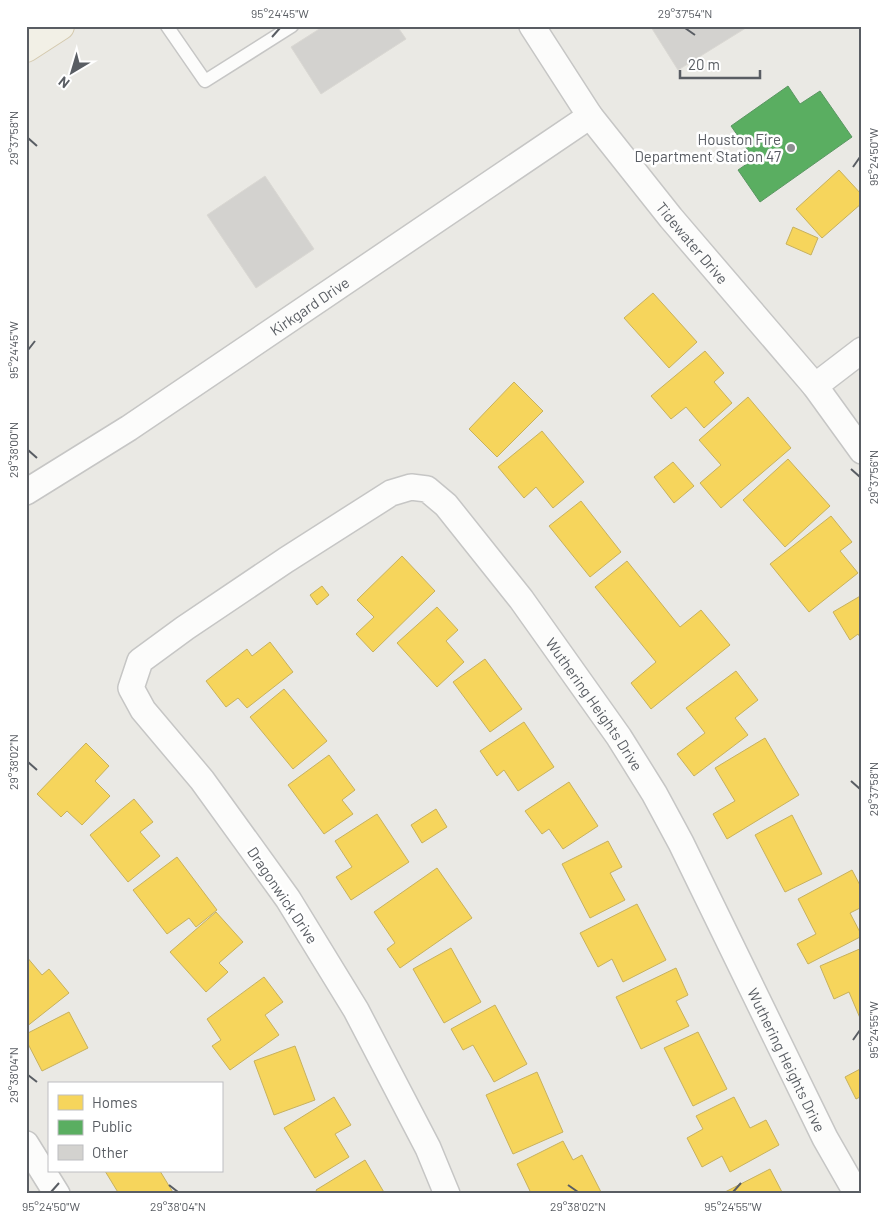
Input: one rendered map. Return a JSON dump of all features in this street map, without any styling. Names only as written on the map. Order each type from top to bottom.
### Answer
[{"type":"main road","points":[[26,48],[60,26]]},
{"type":"street","name":"Tidewater Drive","points":[[532,26],[590,116],[671,218],[815,386],[862,451]]},
{"type":"street","name":"Kirkgard Drive","points":[[26,492],[129,428],[590,116]]},
{"type":"street","points":[[815,386],[862,350]]},
{"type":"street","name":"Wuthering Heights Drive","points":[[185,628],[286,560],[392,493],[411,487],[428,489],[446,505],[521,599],[619,737],[654,793],[682,843],[825,1138],[856,1194]]},
{"type":"street","name":"Dragonwick Drive","points":[[185,628],[140,661],[131,688],[143,710],[202,780],[288,898],[356,1010],[428,1148],[447,1194]]},
{"type":"street","points":[[26,1144],[57,1194]]},
{"type":"lane","points":[[167,26],[205,82],[292,26]]},
{"type":"building: Homes","points":[[839,170],[862,195],[862,203],[822,238],[796,209]]},
{"type":"building: Homes","points":[[793,227],[818,238],[811,255],[786,244]]},
{"type":"building: Homes","points":[[653,293],[697,342],[669,368],[624,318]]},
{"type":"building: Homes","points":[[705,351],[724,373],[714,382],[732,403],[704,428],[686,407],[671,419],[651,396]]},
{"type":"building: Homes","points":[[514,382],[543,411],[497,457],[469,429]]},
{"type":"building: Homes","points":[[748,397],[791,448],[721,508],[700,483],[721,465],[699,440]]},
{"type":"building: Homes","points":[[542,431],[584,482],[553,508],[536,487],[524,498],[498,467]]},
{"type":"building: Homes","points":[[788,459],[830,506],[785,547],[743,500]]},
{"type":"building: Homes","points":[[673,462],[694,486],[674,503],[654,477]]},
{"type":"building: Homes","points":[[581,501],[621,552],[590,577],[549,526]]},
{"type":"building: Homes","points":[[831,516],[852,542],[840,551],[858,573],[809,612],[770,564]]},
{"type":"building: Homes","points":[[402,556],[435,591],[373,652],[356,634],[374,617],[357,600]]},
{"type":"building: Homes","points":[[627,561],[680,627],[701,610],[730,645],[651,709],[631,683],[656,662],[595,587]]},
{"type":"building: Homes","points":[[322,586],[329,595],[317,605],[310,595]]},
{"type":"building: Homes","points":[[862,595],[862,640],[858,634],[850,640],[833,612]]},
{"type":"building: Homes","points":[[437,607],[458,630],[446,641],[464,662],[437,687],[397,643]]},
{"type":"building: Homes","points":[[270,642],[293,672],[247,708],[238,698],[226,707],[206,681],[247,649],[252,656]]},
{"type":"building: Homes","points":[[485,659],[522,709],[490,732],[453,682]]},
{"type":"building: Homes","points":[[736,671],[758,700],[735,718],[748,735],[694,776],[677,754],[705,733],[686,708]]},
{"type":"building: Homes","points":[[284,689],[327,741],[293,769],[250,717]]},
{"type":"building: Homes","points":[[524,722],[554,767],[518,791],[504,770],[497,776],[480,751]]},
{"type":"building: Homes","points":[[765,738],[799,795],[727,839],[713,814],[735,801],[715,768]]},
{"type":"building: Homes","points":[[86,743],[109,766],[95,781],[110,796],[82,825],[67,811],[61,817],[37,794]]},
{"type":"building: Homes","points":[[329,755],[355,790],[342,800],[353,814],[324,834],[288,785]]},
{"type":"building: Homes","points":[[569,782],[598,826],[563,849],[549,829],[542,834],[525,811]]},
{"type":"building: Homes","points":[[134,799],[153,822],[140,832],[160,856],[128,882],[90,835]]},
{"type":"building: Homes","points":[[436,809],[447,827],[422,843],[411,825]]},
{"type":"building: Homes","points":[[377,814],[409,862],[351,900],[336,877],[352,867],[335,841]]},
{"type":"building: Homes","points":[[792,815],[822,874],[785,892],[755,835]]},
{"type":"building: Homes","points":[[608,841],[622,867],[610,873],[625,900],[590,918],[562,864]]},
{"type":"building: Homes","points":[[177,857],[217,910],[196,927],[189,918],[167,934],[133,890]]},
{"type":"building: Homes","points":[[437,868],[472,918],[400,968],[387,949],[395,943],[374,912]]},
{"type":"building: Homes","points":[[852,870],[862,889],[862,907],[850,913],[862,936],[808,964],[797,944],[816,934],[798,899]]},
{"type":"building: Homes","points":[[637,904],[666,960],[623,982],[612,959],[598,967],[580,933]]},
{"type":"building: Homes","points":[[216,912],[243,942],[219,963],[228,972],[206,992],[170,952]]},
{"type":"building: Homes","points":[[451,948],[481,1002],[444,1023],[413,969]]},
{"type":"building: Homes","points":[[862,948],[862,1017],[860,1018],[849,992],[834,999],[820,966]]},
{"type":"building: Homes","points":[[26,956],[42,975],[49,969],[69,993],[26,1027]]},
{"type":"building: Homes","points":[[676,968],[688,995],[676,1001],[689,1026],[641,1049],[616,997]]},
{"type":"building: Homes","points":[[264,977],[283,1002],[265,1015],[279,1035],[230,1070],[212,1046],[221,1040],[207,1019]]},
{"type":"building: Homes","points":[[495,1005],[527,1064],[494,1082],[473,1045],[463,1050],[451,1029]]},
{"type":"building: Homes","points":[[69,1012],[88,1048],[42,1071],[26,1040],[26,1034]]},
{"type":"building: Homes","points":[[698,1032],[727,1089],[693,1106],[664,1048]]},
{"type":"building: Homes","points":[[295,1046],[315,1100],[274,1115],[254,1061]]},
{"type":"building: Homes","points":[[862,1068],[862,1096],[856,1099],[845,1077]]},
{"type":"building: Homes","points":[[537,1072],[563,1132],[513,1154],[486,1095]]},
{"type":"building: Homes","points":[[334,1097],[351,1125],[335,1134],[349,1157],[315,1178],[284,1128]]},
{"type":"building: Homes","points":[[734,1097],[750,1128],[766,1120],[779,1145],[730,1172],[722,1156],[702,1167],[687,1138],[703,1129],[696,1116]]},
{"type":"building: Homes","points":[[563,1141],[573,1160],[582,1155],[601,1192],[599,1194],[525,1194],[530,1191],[517,1164]]},
{"type":"building: Homes","points":[[365,1160],[385,1194],[318,1194],[316,1190]]},
{"type":"building: Homes","points":[[770,1169],[782,1192],[778,1194],[725,1194],[725,1192]]},
{"type":"building: Homes","points":[[106,1172],[161,1172],[174,1194],[119,1194]]},
{"type":"building: Public","name":"Houston Fire Department Station 47","points":[[788,86],[800,104],[820,91],[852,137],[760,202],[738,170],[754,159],[731,126]]},
{"type":"building: Other","points":[[324,26],[397,26],[406,39],[321,94],[291,47]]},
{"type":"building: Other","points":[[749,26],[678,70],[651,27]]},
{"type":"building: Other","points":[[265,176],[314,249],[256,288],[207,215]]},
{"type":"place","name":"Houston Fire Department Station 47","points":[[791,148]]}]
